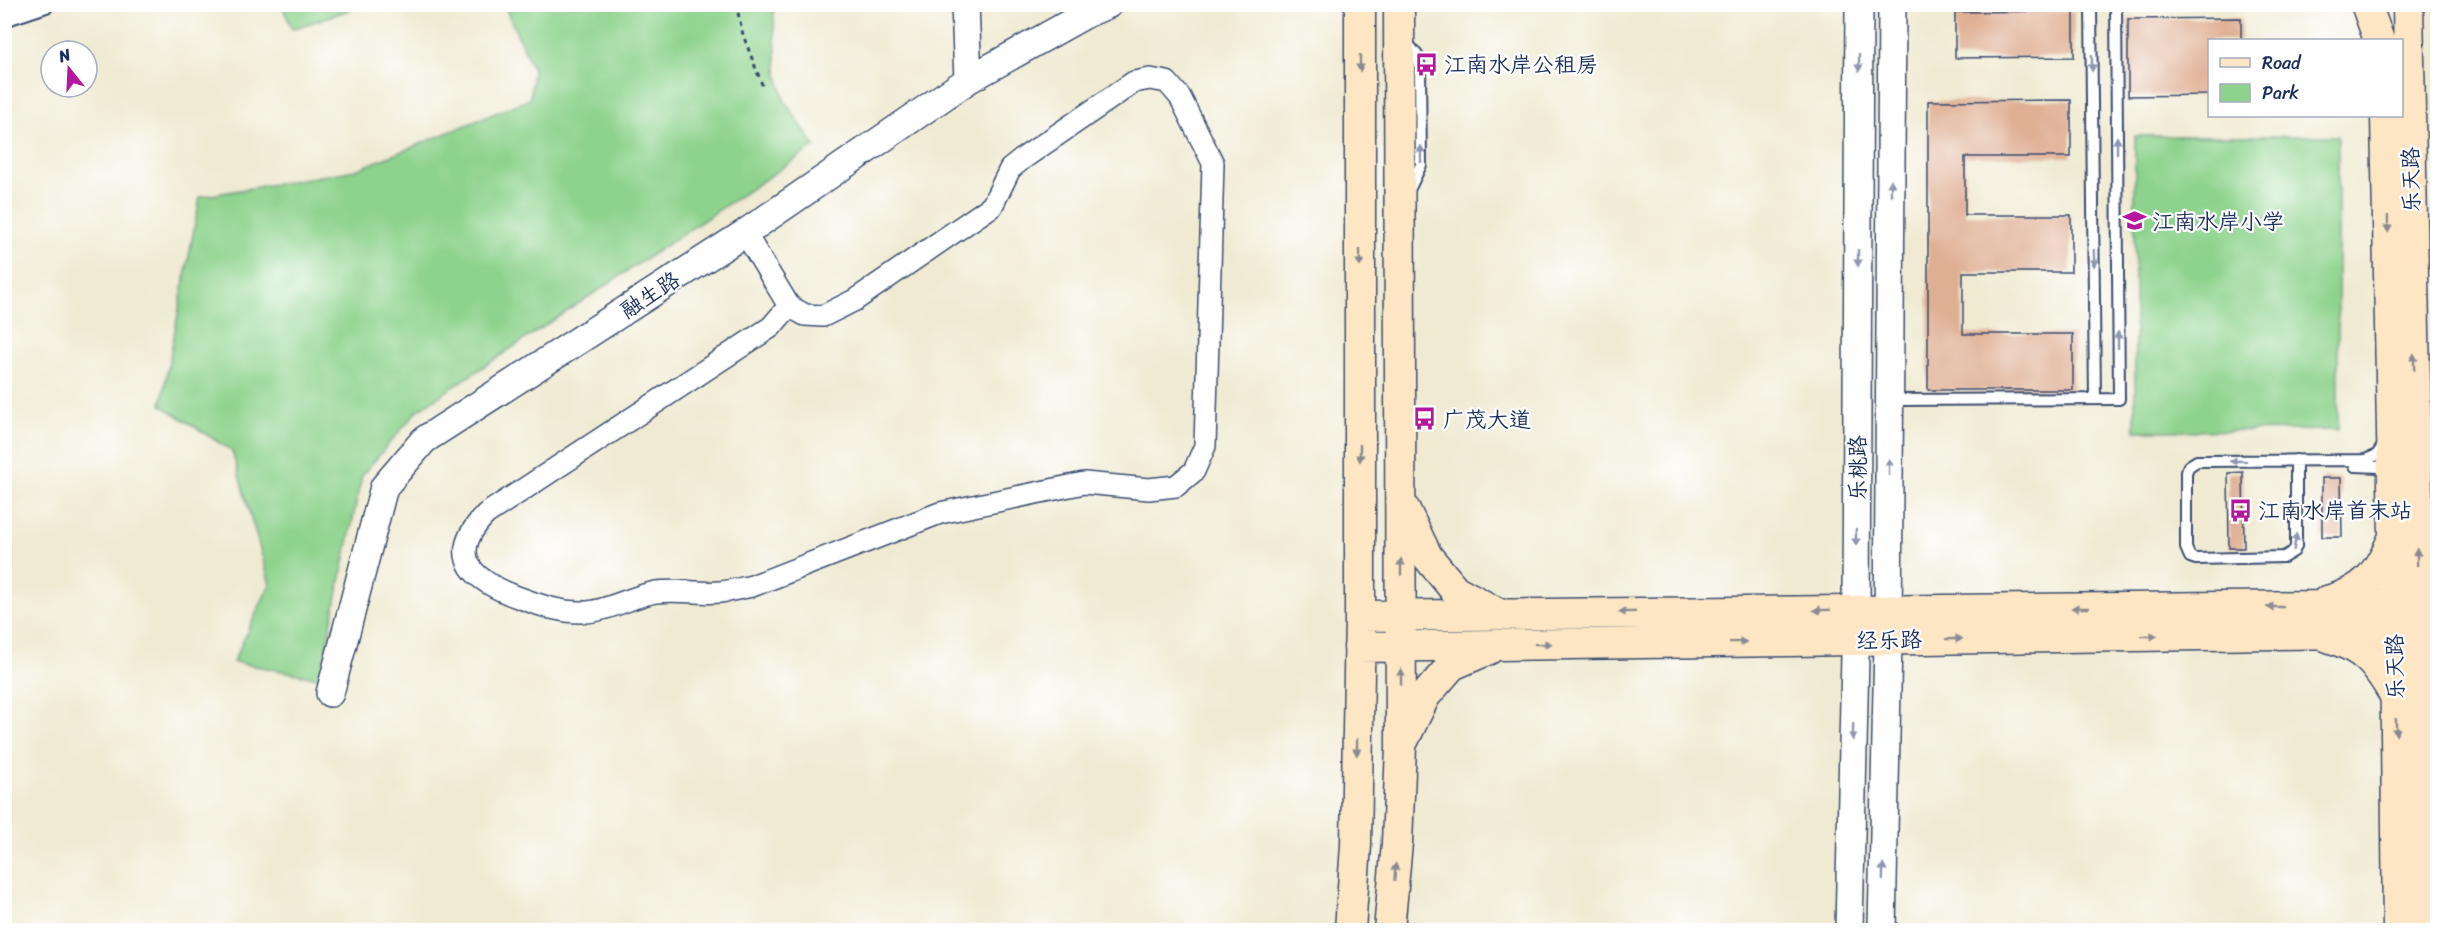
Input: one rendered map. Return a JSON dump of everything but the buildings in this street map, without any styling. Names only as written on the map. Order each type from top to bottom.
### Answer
[{"type":"main road","points":[[1350,930],[1356,845],[1360,616],[1360,4]]},
{"type":"main road","points":[[2366,4],[2379,39]]},
{"type":"main road","points":[[2384,4],[2384,39]]},
{"type":"main road","name":"乐天路","points":[[2408,4],[2406,619],[2425,930]]},
{"type":"main road","points":[[1389,930],[1397,843],[1401,747],[1399,19]]},
{"type":"main road","name":"乐天路","points":[[2386,117],[2394,536],[2406,619],[2395,696],[2398,930]]},
{"type":"main road","points":[[1360,356],[1370,375],[1375,378],[1384,378],[1391,374],[1401,356]]},
{"type":"main road","points":[[1401,500],[1427,556],[1455,590],[1497,614]]},
{"type":"main road","points":[[2394,536],[2379,568],[2370,579],[2312,620],[2361,651],[2381,672],[2395,696]]},
{"type":"main road","name":"经乐路","points":[[1360,616],[1888,609],[2312,620]]},
{"type":"main road","name":"经乐路","points":[[1359,647],[1855,641],[2312,620],[2406,619]]},
{"type":"main road","points":[[1401,747],[1425,696],[1452,665],[1499,645]]},
{"type":"street","points":[[4,18],[46,4]]},
{"type":"street","points":[[965,4],[968,80]]},
{"type":"street","name":"融生路","points":[[330,693],[384,487],[424,440],[745,233],[968,80],[1088,13],[1109,4]]},
{"type":"street","points":[[1399,19],[1410,4]]},
{"type":"street","name":"乐桃路","points":[[1849,930],[1856,609],[1856,10]]},
{"type":"street","name":"乐桃路","points":[[1882,930],[1888,640],[1894,10]]},
{"type":"street","points":[[745,233],[789,306],[805,315],[823,316],[855,300],[992,206],[1010,169],[1134,82],[1150,79],[1167,82],[1180,97],[1213,163],[1205,446],[1194,471],[1176,486],[1149,489],[1084,483],[940,513],[752,586],[719,592],[689,590],[657,592],[583,612],[553,609],[499,591],[481,580],[469,566],[465,549],[471,529],[486,514],[771,327],[789,306]]},
{"type":"lane","points":[[2091,4],[2095,399]]},
{"type":"lane","points":[[1889,400],[2119,399],[2116,4]]},
{"type":"lane","points":[[2296,460],[2296,546],[2289,555],[2196,559],[2190,557],[2186,548],[2186,472],[2192,463],[2296,460],[2371,458],[2382,450],[2392,429]]},
{"type":"lane","points":[[2296,481],[2303,471],[2312,467],[2380,467],[2393,480]]},
{"type":"path","points":[[736,4],[743,35],[763,87]]},
{"type":"green space","points":[[282,5],[364,5],[292,29]]},
{"type":"green space","points":[[504,5],[773,5],[777,71],[784,100],[815,146],[417,411],[362,475],[320,678],[233,662],[270,584],[232,451],[161,405],[200,197],[356,170],[530,99],[533,69]]},
{"type":"green space","points":[[2135,136],[2338,136],[2338,430],[2135,431]]},
{"type":"place","name":"江南水岸公租房","points":[[1426,64]]},
{"type":"place","name":"江南水岸小学","points":[[2134,221]]},
{"type":"place","name":"广茂大道","points":[[1425,419]]},
{"type":"place","name":"江南水岸首末站","points":[[2240,510]]}]
